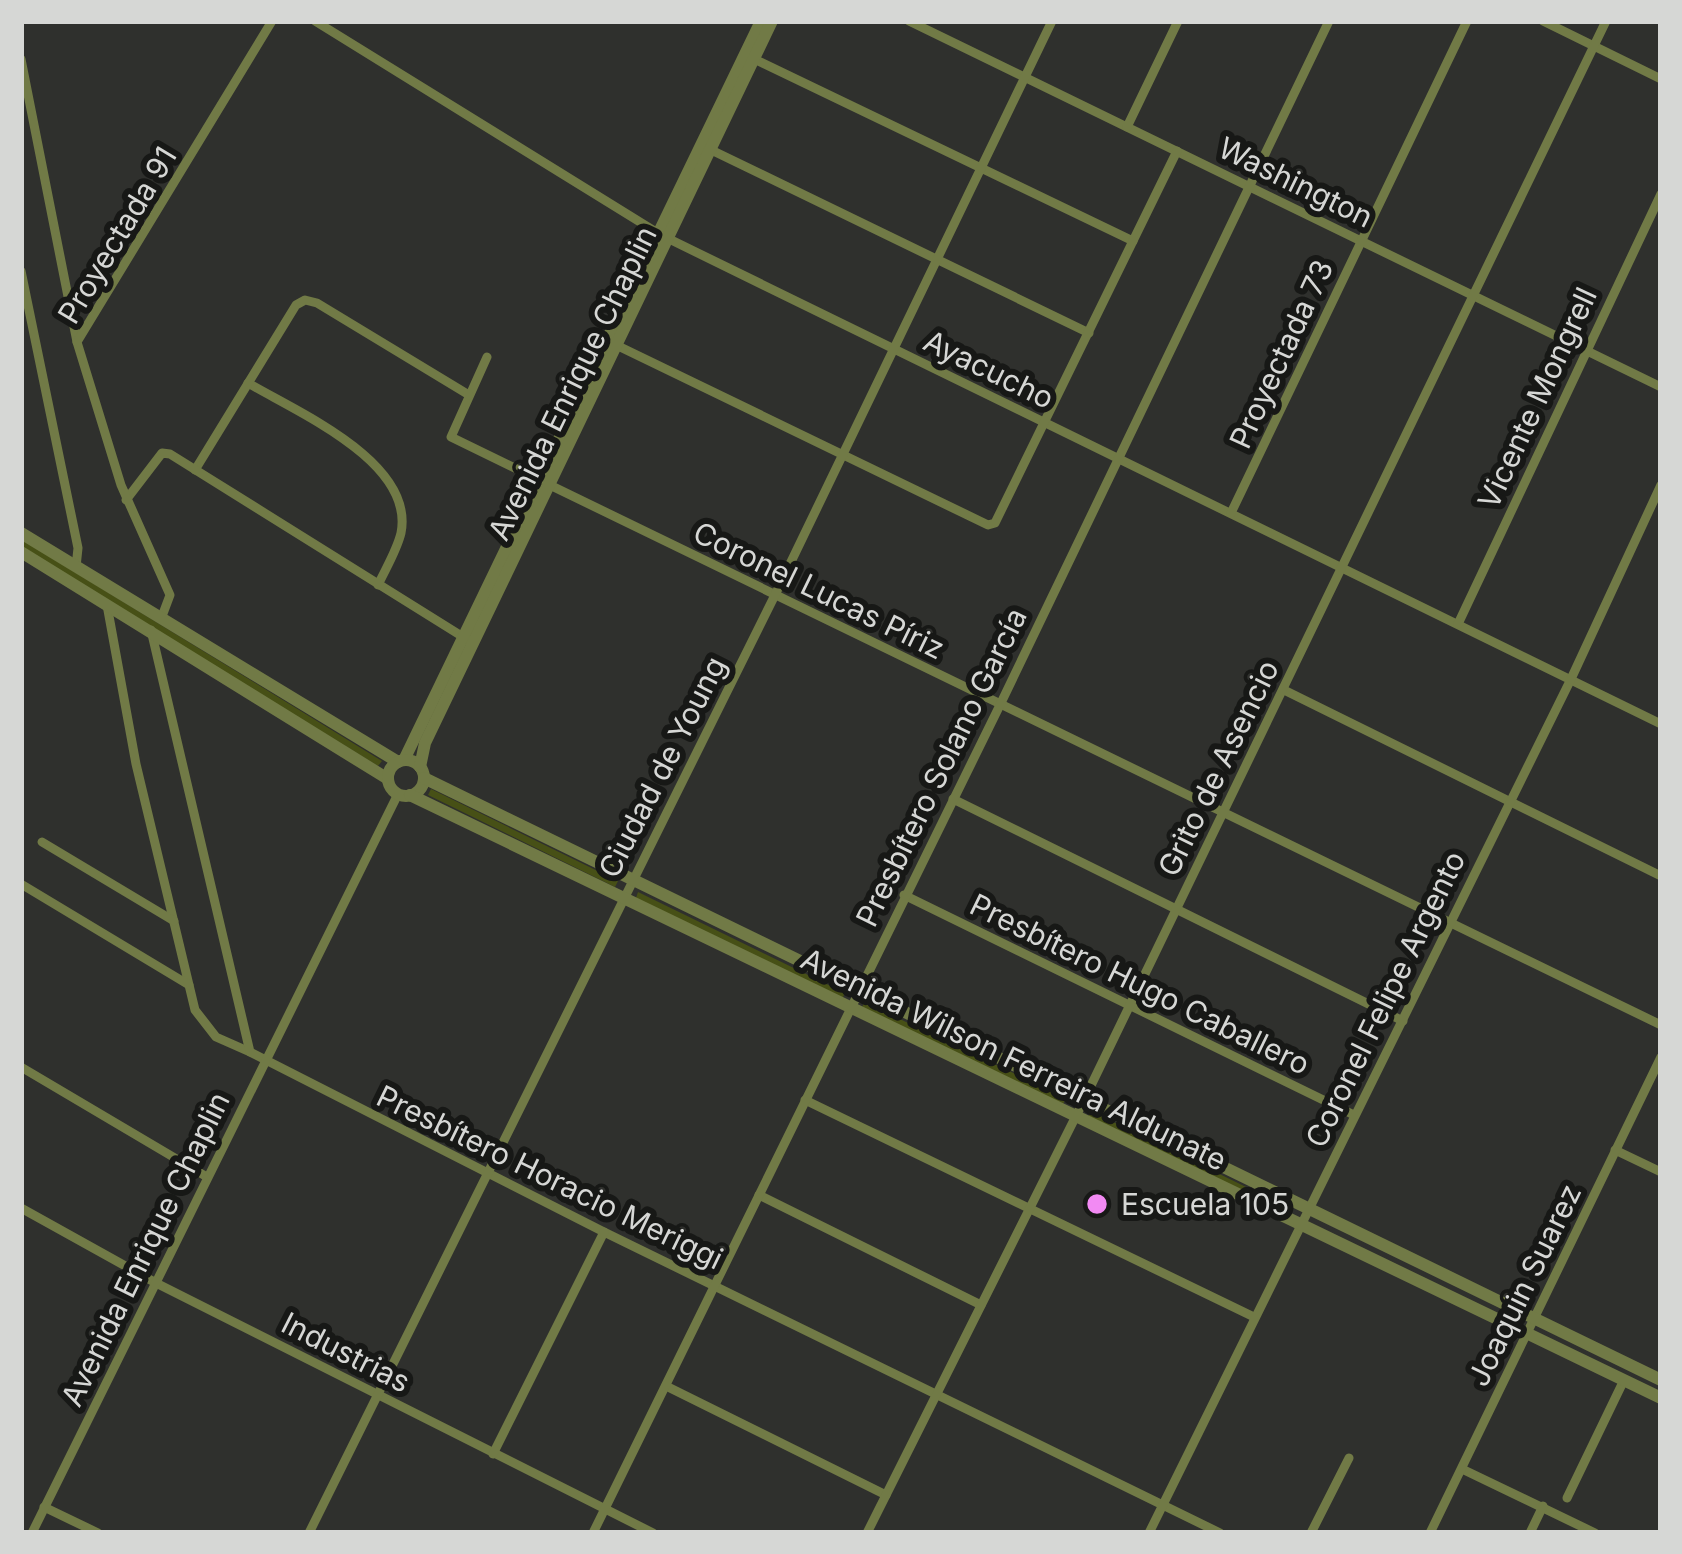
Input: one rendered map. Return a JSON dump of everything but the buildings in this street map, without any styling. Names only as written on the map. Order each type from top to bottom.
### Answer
[{"type":"street","name":"Proyectada 91","points":[[156,624],[170,595],[126,500],[77,342],[272,21]]},
{"type":"street","name":"Ayacucho","points":[[315,21],[664,237],[1661,724]]},
{"type":"street","name":"Avenida Enrique Chaplin","points":[[750,56],[761,21]]},
{"type":"street","name":"Avenida Enrique Chaplin","points":[[388,779],[468,640],[750,56],[772,21]]},
{"type":"street","name":"Washington","points":[[909,21],[924,24],[1661,387]]},
{"type":"street","name":"Ciudad de Young","points":[[309,1533],[775,596],[1052,21]]},
{"type":"street","points":[[1127,127],[1178,21]]},
{"type":"street","name":"Presbítero Solano García","points":[[593,1533],[1329,21]]},
{"type":"street","name":"Proyectada 73","points":[[1232,513],[1467,21]]},
{"type":"street","points":[[1543,21],[1661,79]]},
{"type":"street","name":"Grito de Asencio","points":[[867,1533],[1084,1100],[1606,21]]},
{"type":"street","points":[[750,56],[1133,241]]},
{"type":"street","points":[[21,59],[77,342]]},
{"type":"street","points":[[706,148],[1089,333]]},
{"type":"street","points":[[613,344],[988,525],[1001,518],[1177,151]]},
{"type":"street","name":"Vicente Mongrell","points":[[1458,624],[1661,194]]},
{"type":"street","points":[[21,271],[79,548],[76,567]]},
{"type":"street","points":[[195,470],[296,305],[305,300],[469,395]]},
{"type":"street","name":"Coronel Lucas Píriz","points":[[487,357],[451,437],[1661,1025]]},
{"type":"street","points":[[248,383],[361,450],[379,467],[402,525],[378,584]]},
{"type":"street","points":[[126,500],[162,453],[468,640]]},
{"type":"street","name":"Coronel Felipe Argento","points":[[1149,1533],[1571,680],[1661,484]]},
{"type":"street","points":[[21,533],[404,794]]},
{"type":"street","points":[[21,552],[107,605],[156,624],[401,761]]},
{"type":"street","name":"Presbítero Horacio Meriggi","points":[[107,605],[136,764],[189,985],[202,1023],[217,1037],[1220,1533]]},
{"type":"street","points":[[156,624],[250,1052]]},
{"type":"street","name":"Avenida Enrique Chaplin","points":[[32,1533],[207,1177],[404,794],[420,789],[420,754],[468,640]]},
{"type":"street","points":[[1284,690],[1661,876]]},
{"type":"street","name":"Avenida Wilson Ferreira Aldunate","points":[[401,761],[631,881],[1661,1381]]},
{"type":"street","name":"Avenida Wilson Ferreira Aldunate","points":[[404,794],[1661,1398]]},
{"type":"street","points":[[953,799],[1403,1021]]},
{"type":"street","points":[[42,842],[174,921]]},
{"type":"street","points":[[21,884],[189,985]]},
{"type":"street","name":"Presbítero Hugo Caballero","points":[[904,895],[1354,1115]]},
{"type":"street","name":"Joaquin Suarez","points":[[1430,1533],[1661,1057]]},
{"type":"street","points":[[21,1067],[207,1177]]},
{"type":"street","points":[[805,1100],[1254,1317]]},
{"type":"street","points":[[1615,1150],[1661,1172]]},
{"type":"street","points":[[759,1195],[982,1305]]},
{"type":"street","name":"Industrias","points":[[21,1208],[156,1283],[653,1533]]},
{"type":"street","points":[[493,1454],[604,1232]]},
{"type":"street","points":[[1567,1498],[1624,1380]]},
{"type":"street","points":[[666,1386],[886,1495]]},
{"type":"street","points":[[1311,1533],[1349,1458]]},
{"type":"street","points":[[1462,1469],[1594,1533]]},
{"type":"street","points":[[1530,1533],[1543,1506]]},
{"type":"street","points":[[44,1507],[98,1533]]},
{"type":"green space","points":[[21,539],[382,761],[378,766],[21,547]]},
{"type":"green space","points":[[431,789],[618,881],[615,887],[428,795]]},
{"type":"green space","points":[[638,892],[845,993],[842,999],[636,898]]},
{"type":"green space","points":[[864,1002],[1066,1098],[1063,1104],[862,1008]]},
{"type":"green space","points":[[1091,1111],[1291,1209],[1288,1215],[1088,1117]]},
{"type":"place","name":"Escuela 105","points":[[1097,1204]]}]
